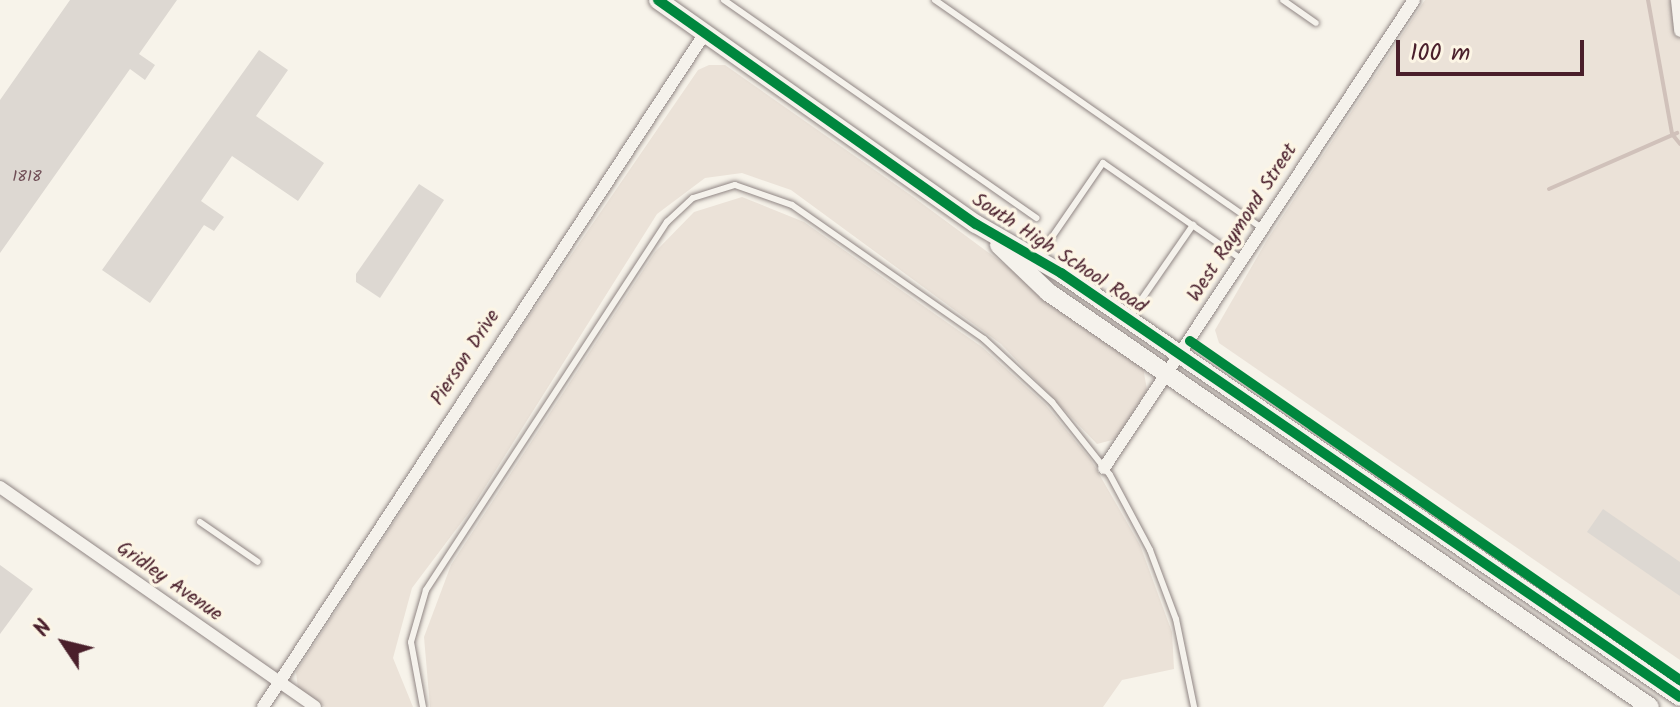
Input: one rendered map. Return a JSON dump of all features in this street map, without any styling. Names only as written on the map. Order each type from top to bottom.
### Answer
[{"type":"street","name":"South High School Road","points":[[658,0],[976,224],[1037,259],[1128,319],[1680,697]]},
{"type":"street","name":"West Raymond Street","points":[[1104,468],[1414,0]]},
{"type":"street","points":[[1677,0],[1680,31]]},
{"type":"street","name":"Pierson Drive","points":[[263,707],[705,33]]},
{"type":"street","name":"South High School Road","points":[[976,224],[1048,292],[1650,707]]},
{"type":"street","name":"Gridley Avenue","points":[[0,487],[315,707]]},
{"type":"lane","points":[[724,0],[1036,218]]},
{"type":"lane","points":[[935,0],[1263,229]]},
{"type":"lane","points":[[1283,0],[1316,23]]},
{"type":"lane","points":[[1037,259],[1103,163],[1243,260]]},
{"type":"lane","points":[[423,707],[411,642],[426,590],[660,232],[709,190],[743,186],[782,198],[970,329],[1040,388],[1104,468],[1163,583],[1194,707]]},
{"type":"lane","points":[[1128,319],[1193,225]]},
{"type":"lane","points":[[200,522],[258,562]]},
{"type":"shaded area","points":[[1425,0],[1680,0],[1680,660],[1219,343],[1215,330],[1267,240]]},
{"type":"shaded area","points":[[709,65],[725,65],[912,196],[1143,367],[1147,390],[1116,439],[1097,444],[1001,344],[791,190],[742,173],[705,178],[657,214],[470,511],[412,588],[393,658],[413,707],[325,707],[298,689],[296,672],[515,337],[698,70]]},
{"type":"shaded area","points":[[742,197],[804,222],[982,347],[1045,404],[1091,460],[1140,545],[1172,632],[1174,669],[1122,680],[1103,707],[430,707],[424,637],[451,565],[655,252],[694,212]]},
{"type":"building","points":[[70,0],[177,0],[139,54],[155,65],[145,80],[130,69],[0,253],[0,100]]},
{"type":"building","points":[[259,50],[288,70],[256,116],[324,163],[298,201],[232,156],[201,201],[224,217],[214,231],[204,225],[150,303],[102,270]]},
{"type":"building","points":[[419,184],[444,200],[380,298],[356,282],[356,274]]},
{"type":"building","points":[[1603,509],[1680,562],[1680,596],[1587,532]]},
{"type":"building","points":[[0,565],[33,589],[0,634]]},
{"type":"waterway","points":[[1648,0],[1672,134],[1680,144]]},
{"type":"waterway","points":[[1549,189],[1677,133]]},
{"type":"cycle path","points":[[658,0],[976,224],[1061,273],[1680,697]]},
{"type":"cycle path","points":[[1190,341],[1680,680]]}]
